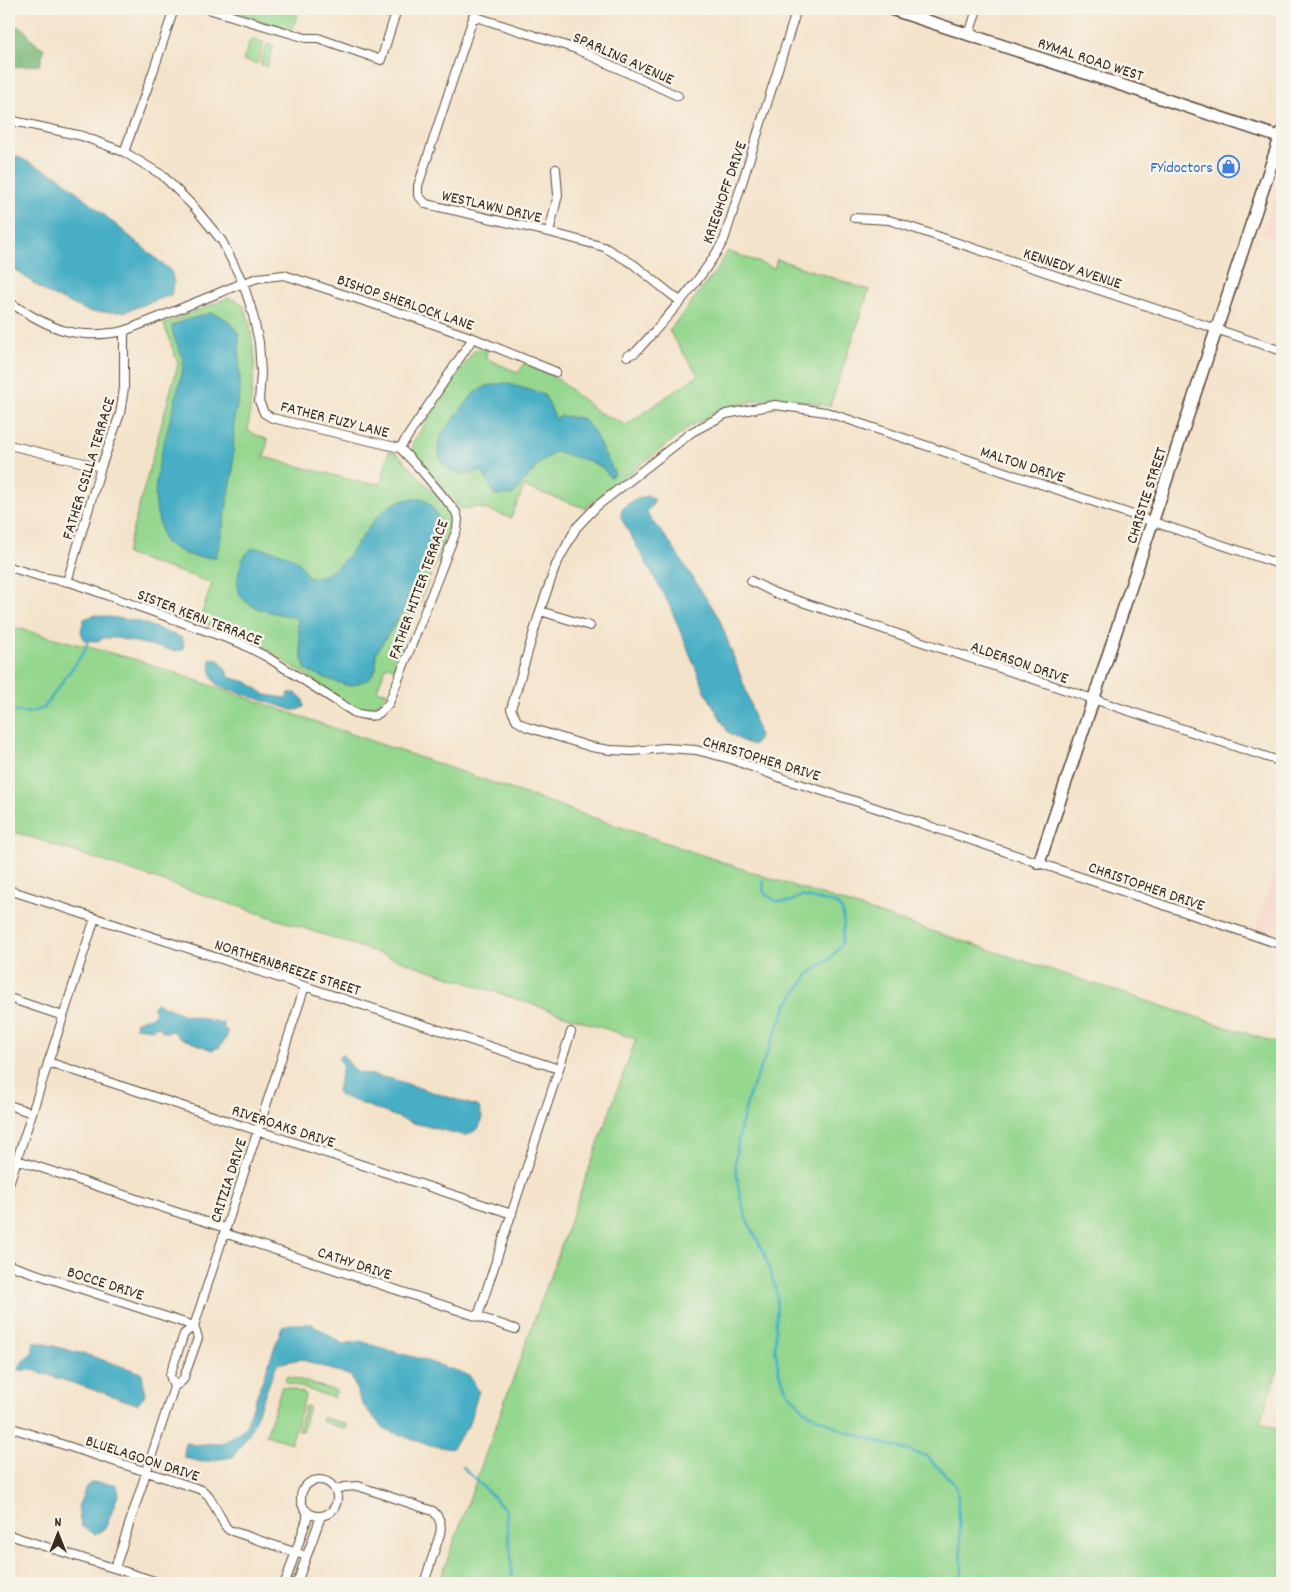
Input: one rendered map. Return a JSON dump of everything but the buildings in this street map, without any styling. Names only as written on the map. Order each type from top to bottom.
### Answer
[{"type":"street","points":[[124,152],[174,9]]},
{"type":"street","points":[[208,9],[306,38],[318,38],[381,60],[397,9]]},
{"type":"street","name":"KRIEGHOFF DRIVE","points":[[627,356],[636,352],[681,302],[711,263],[724,240],[797,9]]},
{"type":"street","name":"RYMAL ROAD WEST","points":[[891,9],[1282,136]]},
{"type":"street","points":[[969,35],[977,9]]},
{"type":"street","name":"WESTLAWN DRIVE","points":[[475,13],[418,186],[418,195],[426,204],[549,232],[604,247],[633,264],[681,302]]},
{"type":"street","name":"SPARLING AVENUE","points":[[475,13],[576,49],[678,96]]},
{"type":"street","points":[[9,120],[82,136],[124,152],[162,175],[194,207],[222,241],[243,283]]},
{"type":"street","name":"CHRISTIE STREET","points":[[1039,863],[1282,136]]},
{"type":"street","points":[[549,232],[558,195],[556,169]]},
{"type":"street","name":"KENNEDY AVENUE","points":[[854,218],[889,220],[1282,351]]},
{"type":"street","name":"BISHOP SHERLOCK LANE","points":[[9,302],[39,321],[67,332],[105,335],[124,331],[243,283],[258,278],[284,275],[474,338],[556,372]]},
{"type":"street","name":"FATHER FUZY LANE","points":[[243,283],[259,342],[261,373],[259,401],[264,413],[272,418],[400,448]]},
{"type":"street","name":"FATHER CSILLA TERRACE","points":[[67,582],[101,467],[120,414],[124,380],[124,331]]},
{"type":"street","points":[[400,448],[474,338]]},
{"type":"street","name":"MALTON DRIVE","points":[[752,409],[775,406],[826,412],[1282,565]]},
{"type":"street","name":"CHRISTOPHER DRIVE","points":[[752,409],[726,414],[692,432],[597,506],[576,528],[556,565],[540,611],[511,709],[517,721],[526,727],[566,740],[610,750],[633,751],[665,748],[696,750],[732,759],[787,780],[858,802],[1282,945]]},
{"type":"street","points":[[9,445],[101,467]]},
{"type":"street","name":"FATHER HITTER TERRACE","points":[[369,716],[380,714],[389,702],[457,529],[458,519],[456,512],[400,448]]},
{"type":"street","name":"SISTER KERN TERRACE","points":[[9,567],[67,582],[240,643],[267,657],[355,713],[369,716]]},
{"type":"street","name":"ALDERSON DRIVE","points":[[751,581],[775,593],[1282,762]]},
{"type":"street","points":[[540,611],[590,626]]},
{"type":"street","name":"NORTHERNBREEZE STREET","points":[[9,890],[559,1069]]},
{"type":"street","points":[[9,1184],[95,918]]},
{"type":"street","name":"CRITZIA DRIVE","points":[[174,1387],[170,1375],[184,1334],[194,1326],[304,986]]},
{"type":"street","points":[[9,998],[63,1016]]},
{"type":"street","points":[[478,1316],[571,1032]]},
{"type":"street","name":"RIVEROAKS DRIVE","points":[[48,1062],[512,1214]]},
{"type":"street","points":[[9,1105],[32,1113]]},
{"type":"street","name":"CATHY DRIVE","points":[[17,1160],[515,1329]]},
{"type":"street","name":"BOCCE DRIVE","points":[[9,1265],[194,1326]]},
{"type":"street","name":"CRITZIA DRIVE","points":[[115,1568],[174,1387],[183,1380],[198,1338],[194,1326]]},
{"type":"street","name":"BLUELAGOON DRIVE","points":[[9,1427],[206,1493],[229,1530],[306,1556]]},
{"type":"street","points":[[286,1583],[307,1519],[307,1511],[302,1502],[303,1490],[316,1480],[327,1482],[335,1490],[337,1501],[335,1506],[321,1516],[307,1511]]},
{"type":"street","points":[[335,1490],[358,1486],[433,1511],[439,1517],[442,1528],[424,1583]]},
{"type":"street","points":[[297,1583],[321,1516]]},
{"type":"street","points":[[9,1535],[160,1583]]},
{"type":"shaded area","points":[[1282,176],[1282,240],[1262,233]]},
{"type":"shaded area","points":[[1282,846],[1282,938],[1256,930]]},
{"type":"green space","points":[[225,9],[299,9],[292,31]]},
{"type":"green space","points":[[9,26],[24,29],[33,41],[44,49],[40,65],[9,67]]},
{"type":"green space","points":[[251,38],[264,43],[257,64],[243,60]]},
{"type":"green space","points":[[267,44],[274,46],[267,67],[260,64]]},
{"type":"green space","points":[[728,251],[774,268],[777,259],[869,290],[830,406],[791,399],[756,400],[721,410],[692,425],[585,508],[524,487],[511,518],[478,507],[461,509],[415,459],[413,442],[473,352],[477,349],[488,349],[485,358],[519,373],[524,363],[559,380],[598,412],[626,425],[698,375],[669,331],[718,268]]},
{"type":"green space","points":[[228,298],[236,300],[243,305],[249,320],[255,359],[248,431],[268,440],[264,457],[359,482],[381,484],[389,451],[398,454],[449,509],[452,521],[412,622],[406,619],[397,644],[403,647],[394,668],[386,666],[377,690],[388,693],[370,707],[356,708],[251,639],[199,622],[212,583],[126,554],[178,364],[164,324]]},
{"type":"green space","points":[[9,626],[137,660],[754,873],[1282,1045],[1282,1359],[1260,1422],[1282,1431],[1281,1583],[439,1583],[636,1039],[9,830]]},
{"type":"green space","points":[[287,1376],[336,1391],[334,1398],[285,1382]]},
{"type":"green space","points":[[282,1386],[306,1394],[291,1443],[266,1435]]},
{"type":"green space","points":[[305,1406],[309,1407],[302,1431],[298,1430]]},
{"type":"green space","points":[[323,1417],[347,1425],[346,1429],[321,1421]]},
{"type":"water","points":[[9,153],[58,176],[171,271],[174,282],[171,295],[124,312],[90,312],[47,293],[14,269],[9,260]]},
{"type":"water","points":[[211,313],[228,321],[239,335],[240,394],[234,418],[233,472],[221,537],[216,557],[200,557],[188,555],[164,542],[157,512],[155,490],[160,458],[183,366],[182,356],[172,326]]},
{"type":"water","points":[[505,383],[545,396],[556,419],[561,416],[582,418],[592,429],[615,474],[610,477],[602,467],[586,460],[555,452],[540,463],[513,495],[495,495],[482,471],[460,474],[441,462],[438,446],[441,435],[474,393],[487,386]]},
{"type":"water","points":[[647,496],[654,499],[654,503],[647,511],[649,517],[668,540],[719,618],[747,693],[759,735],[757,742],[753,745],[742,741],[728,732],[706,693],[669,604],[621,518],[623,508],[626,505]]},
{"type":"water","points":[[411,499],[425,499],[439,518],[440,531],[400,616],[376,653],[376,669],[369,679],[350,686],[306,670],[302,659],[297,618],[254,607],[240,594],[237,585],[240,568],[245,556],[252,548],[277,552],[295,559],[308,577],[321,576],[332,571],[343,561],[370,525],[389,506]]},
{"type":"water","points":[[95,615],[138,621],[182,638],[184,649],[176,651],[117,638],[104,638],[97,641],[84,640],[81,631],[84,619]]},
{"type":"water","points":[[210,659],[218,660],[229,677],[247,682],[266,695],[286,698],[289,693],[296,693],[303,699],[304,707],[292,710],[219,686],[213,677]]},
{"type":"water","points":[[157,1003],[182,1014],[223,1023],[224,1029],[228,1031],[227,1036],[220,1047],[212,1050],[178,1037],[172,1031],[167,1033],[161,1031],[162,1028],[156,1026],[154,1029],[135,1027],[136,1022],[152,1018],[155,1011],[153,1006]]},
{"type":"water","points":[[342,1054],[356,1072],[392,1079],[479,1107],[482,1117],[479,1128],[466,1136],[410,1122],[339,1095],[337,1091],[343,1065],[338,1058]]},
{"type":"water","points":[[291,1324],[312,1324],[343,1344],[361,1341],[469,1375],[479,1391],[468,1426],[451,1449],[425,1444],[384,1429],[362,1404],[351,1376],[300,1359],[277,1364],[249,1434],[233,1457],[203,1462],[184,1458],[185,1442],[195,1445],[225,1442],[245,1428],[282,1327]]},
{"type":"water","points":[[34,1341],[91,1356],[142,1373],[145,1395],[137,1404],[33,1370],[18,1370],[23,1361],[32,1354]]},
{"type":"water","points":[[92,1482],[115,1484],[118,1488],[118,1495],[106,1527],[95,1535],[81,1526],[78,1507],[86,1487]]},
{"type":"waterway","points":[[9,710],[28,713],[44,708],[85,650],[89,637]]},
{"type":"waterway","points":[[763,880],[764,893],[776,901],[790,902],[801,896],[835,903],[842,910],[844,924],[842,944],[832,957],[808,975],[788,1003],[748,1098],[738,1140],[735,1163],[739,1191],[746,1218],[765,1255],[777,1294],[775,1348],[779,1372],[787,1391],[805,1411],[844,1431],[926,1456],[949,1478],[957,1488],[962,1570],[960,1583]]},
{"type":"waterway","points":[[463,1467],[505,1509],[511,1555],[512,1583]]},
{"type":"place","name":"FYidoctors","points":[[1229,166]]}]
